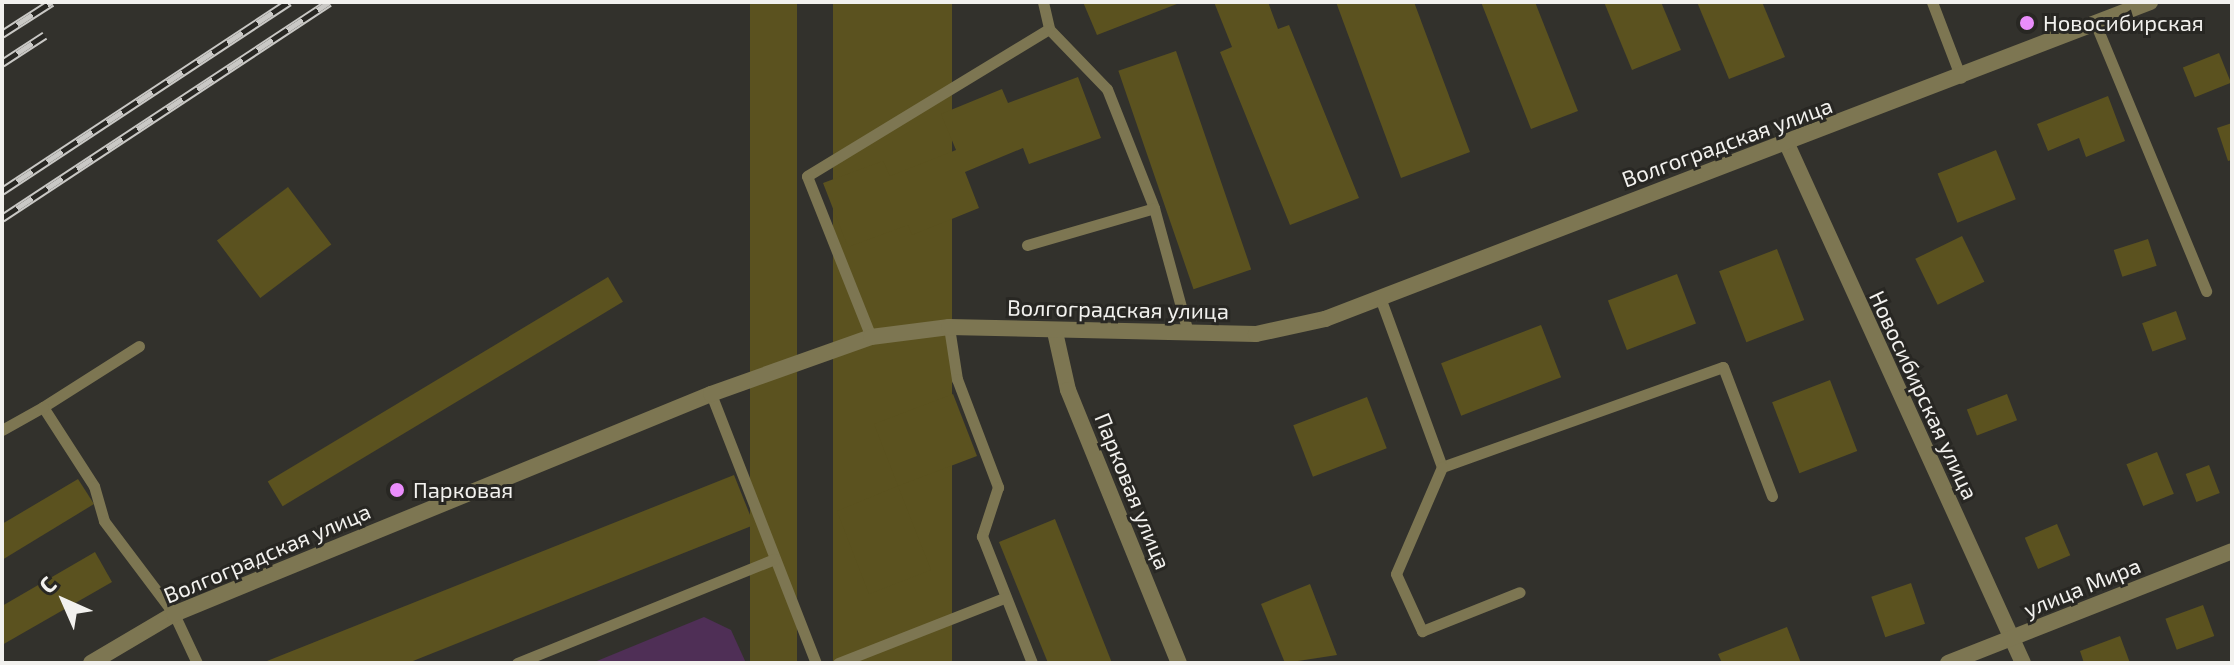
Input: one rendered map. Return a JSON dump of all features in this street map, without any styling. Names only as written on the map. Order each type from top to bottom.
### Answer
[{"type":"street","name":"Волгоградская улица","points":[[91,663],[174,614],[711,394],[871,337],[949,327],[1055,332],[1256,334],[1382,303],[2150,2]]},
{"type":"street","name":"Новосибирская улица","points":[[1787,144],[2023,663]]},
{"type":"street","name":"Парковая улица","points":[[1055,332],[1068,390],[1179,663]]},
{"type":"street","name":"улица Мира","points":[[1948,663],[2232,551]]},
{"type":"lane","points":[[1043,2],[1049,29],[1107,89],[1154,208],[1188,332]]},
{"type":"lane","points":[[1932,2],[1961,78]]},
{"type":"lane","points":[[2096,25],[2206,291]]},
{"type":"lane","points":[[871,337],[807,176],[1049,29]]},
{"type":"lane","points":[[1027,245],[1154,208]]},
{"type":"lane","points":[[1382,303],[1442,467],[1396,574],[1422,631],[1520,592]]},
{"type":"lane","points":[[949,327],[957,379],[998,487],[982,536],[1032,663]]},
{"type":"lane","points":[[2,430],[139,346]]},
{"type":"lane","points":[[1442,467],[1723,367],[1772,496]]},
{"type":"lane","points":[[711,394],[816,663]]},
{"type":"lane","points":[[43,407],[94,486],[104,521],[174,614],[197,663]]},
{"type":"lane","points":[[517,663],[775,559]]},
{"type":"lane","points":[[838,663],[1006,597]]},
{"type":"shaded area","points":[[704,617],[731,630],[746,663],[592,663]]},
{"type":"building","points":[[750,2],[797,2],[797,663],[750,663]]},
{"type":"building","points":[[833,2],[952,2],[952,663],[833,663]]},
{"type":"building","points":[[1083,2],[1182,2],[1097,35]]},
{"type":"building","points":[[1214,2],[1268,2],[1278,29],[1289,25],[1359,198],[1290,225],[1220,52],[1232,47]]},
{"type":"building","points":[[1336,2],[1414,2],[1470,152],[1401,178]]},
{"type":"building","points":[[1481,2],[1535,2],[1578,111],[1531,129]]},
{"type":"building","points":[[1604,2],[1661,2],[1681,50],[1632,70]]},
{"type":"building","points":[[1697,2],[1762,2],[1785,57],[1729,79]]},
{"type":"building","points":[[1176,51],[1251,269],[1194,289],[1118,71]]},
{"type":"building","points":[[2219,53],[2231,83],[2195,97],[2183,68]]},
{"type":"building","points":[[1078,77],[1101,138],[1029,164],[1023,148],[965,172],[979,208],[912,235],[908,225],[848,247],[823,183],[883,161],[890,176],[956,150],[941,114],[1002,89],[1008,103]]},
{"type":"building","points":[[2108,96],[2125,141],[2086,157],[2079,138],[2048,151],[2037,124]]},
{"type":"building","points":[[2232,123],[2232,160],[2228,161],[2217,128]]},
{"type":"building","points":[[1996,150],[2016,199],[1957,223],[1938,174]]},
{"type":"building","points":[[288,187],[331,245],[260,298],[217,241]]},
{"type":"building","points":[[1962,236],[1984,282],[1938,305],[1915,259]]},
{"type":"building","points":[[2148,239],[2157,266],[2122,277],[2114,250]]},
{"type":"building","points":[[1777,249],[1804,320],[1746,342],[1719,271]]},
{"type":"building","points":[[1677,274],[1696,323],[1627,350],[1608,301]]},
{"type":"building","points":[[608,277],[623,302],[283,506],[268,481]]},
{"type":"building","points":[[2176,311],[2186,339],[2152,352],[2142,323]]},
{"type":"building","points":[[1541,325],[1561,377],[1461,416],[1441,363]]},
{"type":"building","points":[[1830,380],[1857,451],[1799,473],[1772,402]]},
{"type":"building","points":[[953,394],[977,456],[898,486],[874,424]]},
{"type":"building","points":[[2007,394],[2017,420],[1977,436],[1967,409]]},
{"type":"building","points":[[1367,397],[1387,448],[1313,477],[1293,425]]},
{"type":"building","points":[[2157,452],[2174,494],[2143,506],[2126,464]]},
{"type":"building","points":[[2209,465],[2220,493],[2196,502],[2186,474]]},
{"type":"building","points":[[734,475],[754,525],[408,663],[262,663]]},
{"type":"building","points":[[78,479],[94,504],[2,560],[2,524]]},
{"type":"building","points":[[898,486],[931,570],[869,594],[837,511]]},
{"type":"building","points":[[1055,519],[1112,663],[1048,663],[999,542]]},
{"type":"building","points":[[2057,524],[2070,555],[2038,569],[2025,538]]},
{"type":"building","points":[[95,552],[112,582],[2,645],[2,606]]},
{"type":"building","points":[[1911,583],[1925,624],[1885,637],[1871,597]]},
{"type":"building","points":[[1310,584],[1337,655],[1285,663],[1261,604]]},
{"type":"building","points":[[2203,605],[2214,636],[2177,650],[2165,619]]},
{"type":"building","points":[[1787,627],[1801,663],[1722,663],[1718,654]]},
{"type":"building","points":[[2120,636],[2130,663],[2084,663],[2080,651]]},
{"type":"railway","points":[[2,34],[52,2]]},
{"type":"railway","points":[[2,191],[289,2]]},
{"type":"railway","points":[[2,218],[329,2]]},
{"type":"railway","points":[[2,63],[45,35]]},
{"type":"place","name":"Новосибирская","points":[[2027,23]]},
{"type":"place","name":"Парковая","points":[[397,490]]}]
